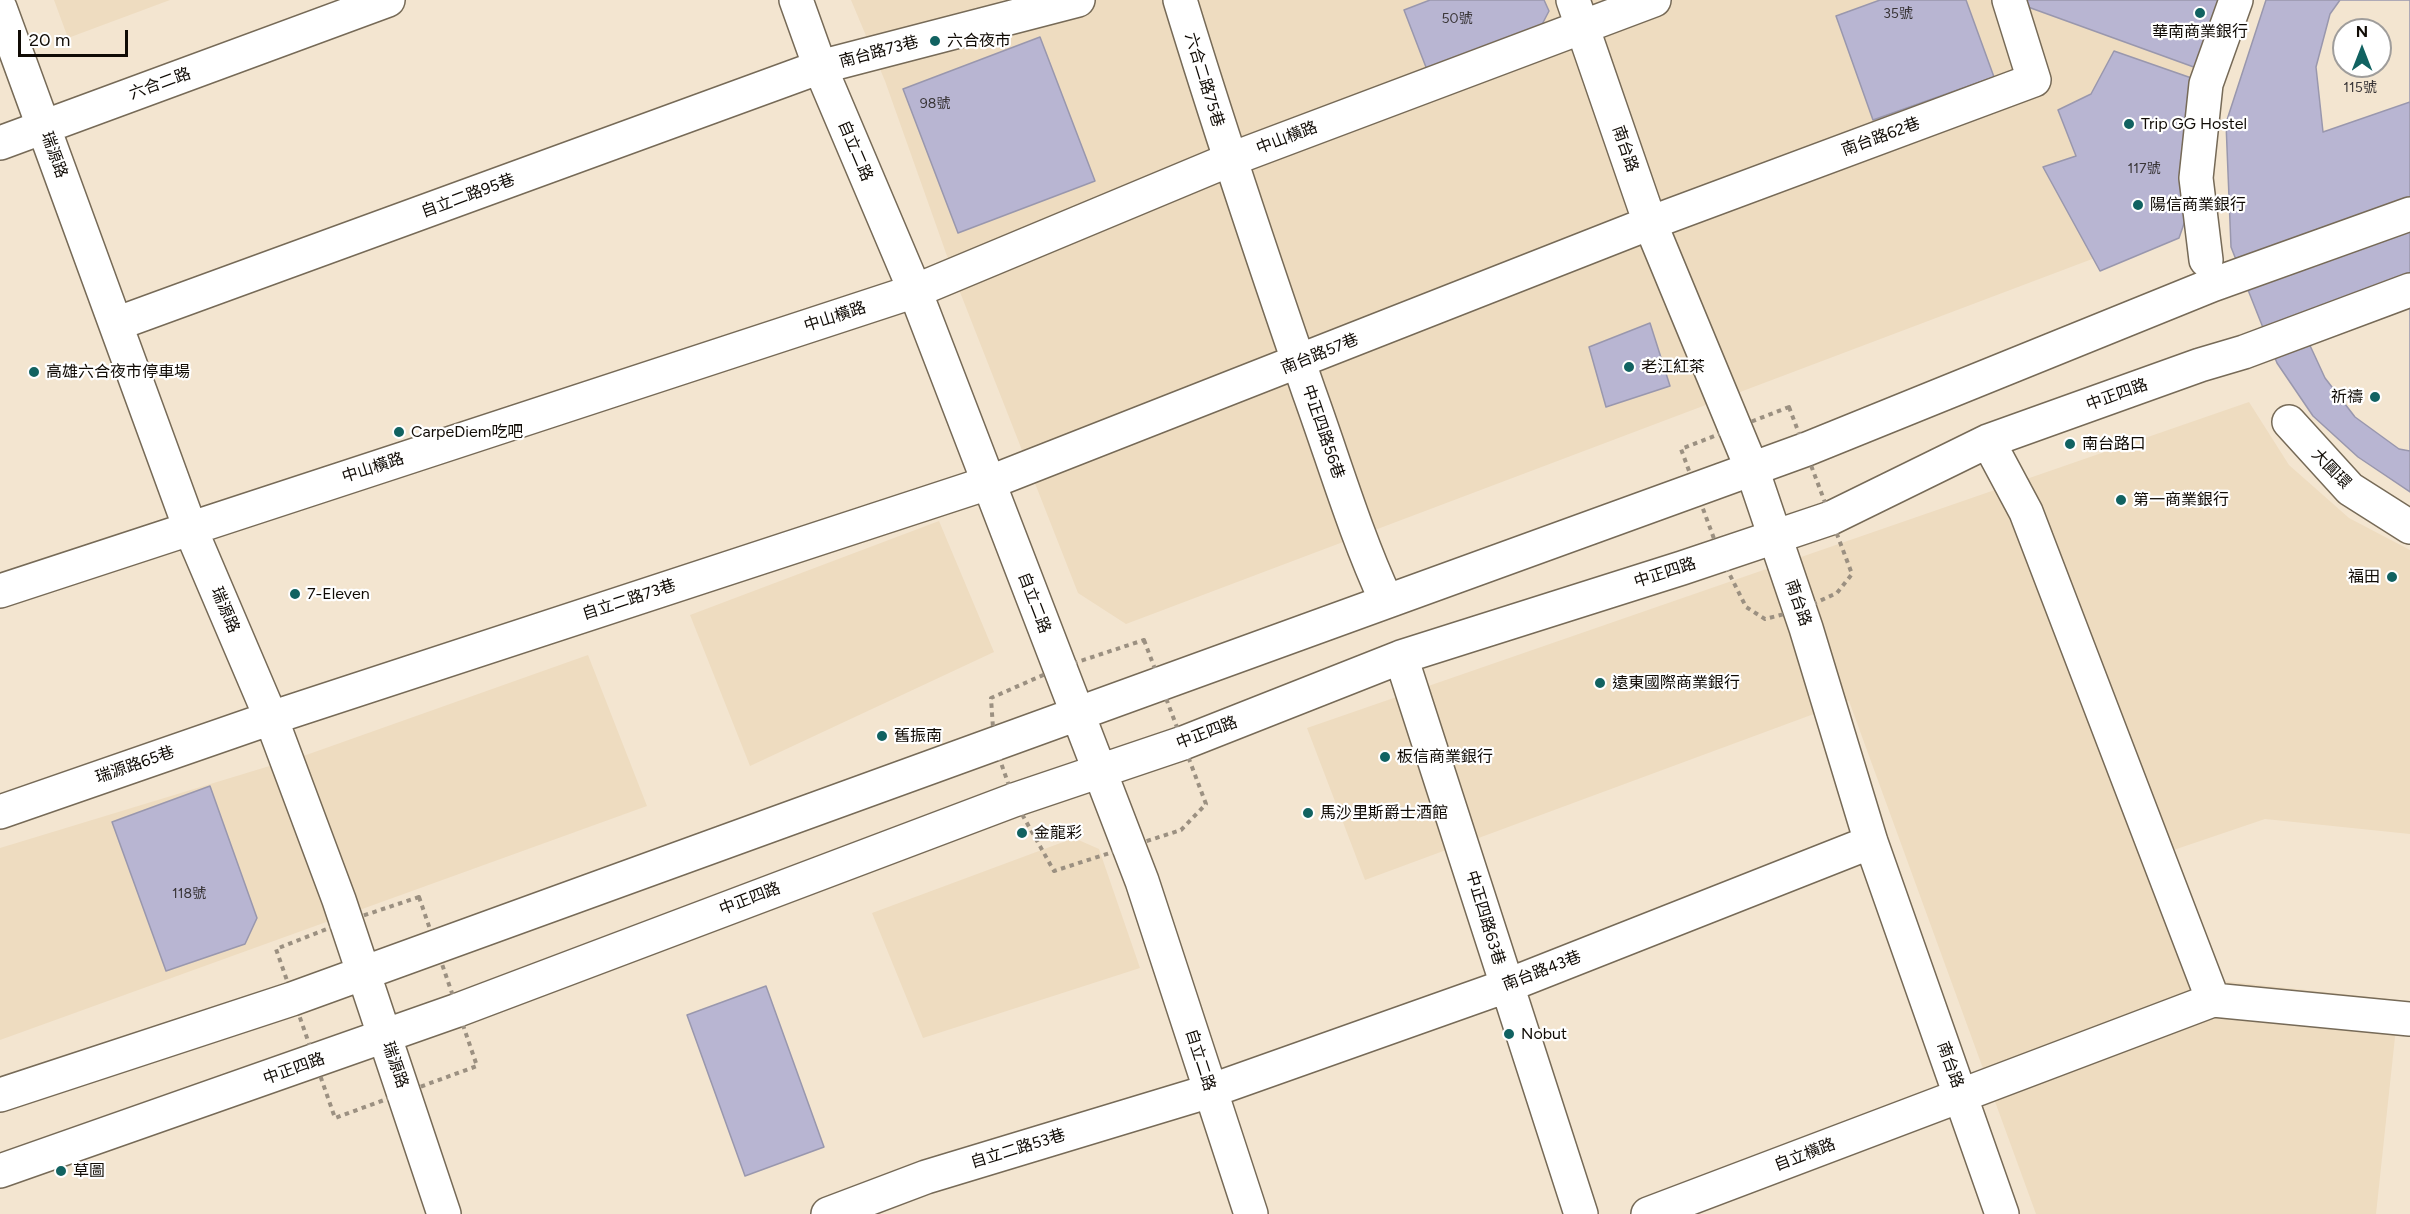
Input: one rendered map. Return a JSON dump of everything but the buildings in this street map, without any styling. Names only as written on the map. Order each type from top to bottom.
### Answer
[{"type":"street","name":"六合二路","points":[[0,143],[388,0]]},
{"type":"street","name":"自立二路","points":[[796,0],[820,68],[915,291],[1142,881],[1251,1214]]},
{"type":"street","name":"南台路73巷","points":[[820,68],[1078,0]]},
{"type":"street","name":"六合二路75巷","points":[[1180,0],[1229,160]]},
{"type":"street","name":"中山橫路","points":[[0,591],[915,291],[1577,13],[1654,0]]},
{"type":"street","name":"南台路62巷","points":[[1650,223],[2034,80],[2009,0]]},
{"type":"street","points":[[2206,260],[2196,178],[2206,84],[2236,0]]},
{"type":"street","name":"瑞源路","points":[[0,8],[190,528],[271,718],[364,972],[444,1214]]},
{"type":"street","name":"南台路","points":[[1577,13],[1650,223],[1752,469],[1806,628],[1871,842],[2002,1214]]},
{"type":"street","name":"自立二路95巷","points":[[116,324],[820,68]]},
{"type":"street","name":"中正四路56巷","points":[[1229,160],[1370,564],[1386,600]]},
{"type":"street","points":[[0,1095],[292,999],[1752,469],[1825,442],[2211,285],[2410,214]]},
{"type":"street","name":"南台路57巷","points":[[988,483],[1299,363],[1650,223]]},
{"type":"street","name":"中正四路","points":[[0,1171],[385,1036],[1099,771],[1183,743],[1401,657],[1831,518],[1988,441],[2200,365],[2244,352],[2410,290]]},
{"type":"street","name":"大圓環","points":[[2289,422],[2350,489],[2410,528]]},
{"type":"street","points":[[1988,441],[2026,512],[2213,1000],[2410,1019]]},
{"type":"street","name":"自立二路73巷","points":[[271,718],[988,483]]},
{"type":"street","name":"中正四路63巷","points":[[1401,657],[1581,1214]]},
{"type":"street","name":"瑞源路65巷","points":[[0,812],[271,718]]},
{"type":"street","name":"南台路43巷","points":[[1210,1091],[1506,986],[1871,842]]},
{"type":"street","name":"自立橫路","points":[[1648,1214],[2213,1000]]},
{"type":"street","name":"自立二路53巷","points":[[828,1214],[926,1177],[1210,1091]]},
{"type":"shaded area","points":[[54,0],[170,0],[68,38]]},
{"type":"shaded area","points":[[851,0],[2220,0],[2161,233],[1126,624],[1078,593],[958,287],[885,81]]},
{"type":"shaded area","points":[[2249,402],[2289,465],[2349,518],[2410,550],[2410,834],[2265,819],[2153,857],[2203,979],[2399,1000],[2376,1214],[2036,1214],[1849,701],[1365,880],[1307,728]]},
{"type":"shaded area","points":[[939,521],[994,652],[750,766],[690,615]]},
{"type":"shaded area","points":[[588,655],[647,806],[0,1040],[0,848],[309,754]]},
{"type":"shaded area","points":[[1074,838],[1099,849],[1140,968],[923,1038],[872,913]]},
{"type":"place","name":"華南商業銀行","points":[[2200,13]]},
{"type":"place","name":"六合夜市","points":[[935,41]]},
{"type":"place","name":"Trip GG Hostel","points":[[2129,124]]},
{"type":"place","name":"陽信商業銀行","points":[[2138,205]]},
{"type":"place","name":"老江紅茶","points":[[1629,367]]},
{"type":"place","name":"高雄六合夜市停車場","points":[[34,372]]},
{"type":"place","name":"祈禱","points":[[2375,397]]},
{"type":"place","name":"CarpeDiem吃吧","points":[[399,432]]},
{"type":"place","name":"南台路口","points":[[2070,444]]},
{"type":"place","name":"第一商業銀行","points":[[2121,500]]},
{"type":"place","name":"福田","points":[[2392,577]]},
{"type":"place","name":"7-Eleven","points":[[295,594]]},
{"type":"place","name":"遠東國際商業銀行","points":[[1600,683]]},
{"type":"place","name":"舊振南","points":[[882,736]]},
{"type":"place","name":"板信商業銀行","points":[[1385,757]]},
{"type":"place","name":"馬沙里斯爵士酒館","points":[[1308,813]]},
{"type":"place","name":"金龍彩","points":[[1022,833]]},
{"type":"place","name":"Nobut","points":[[1509,1034]]},
{"type":"place","name":"草圖","points":[[61,1171]]}]
